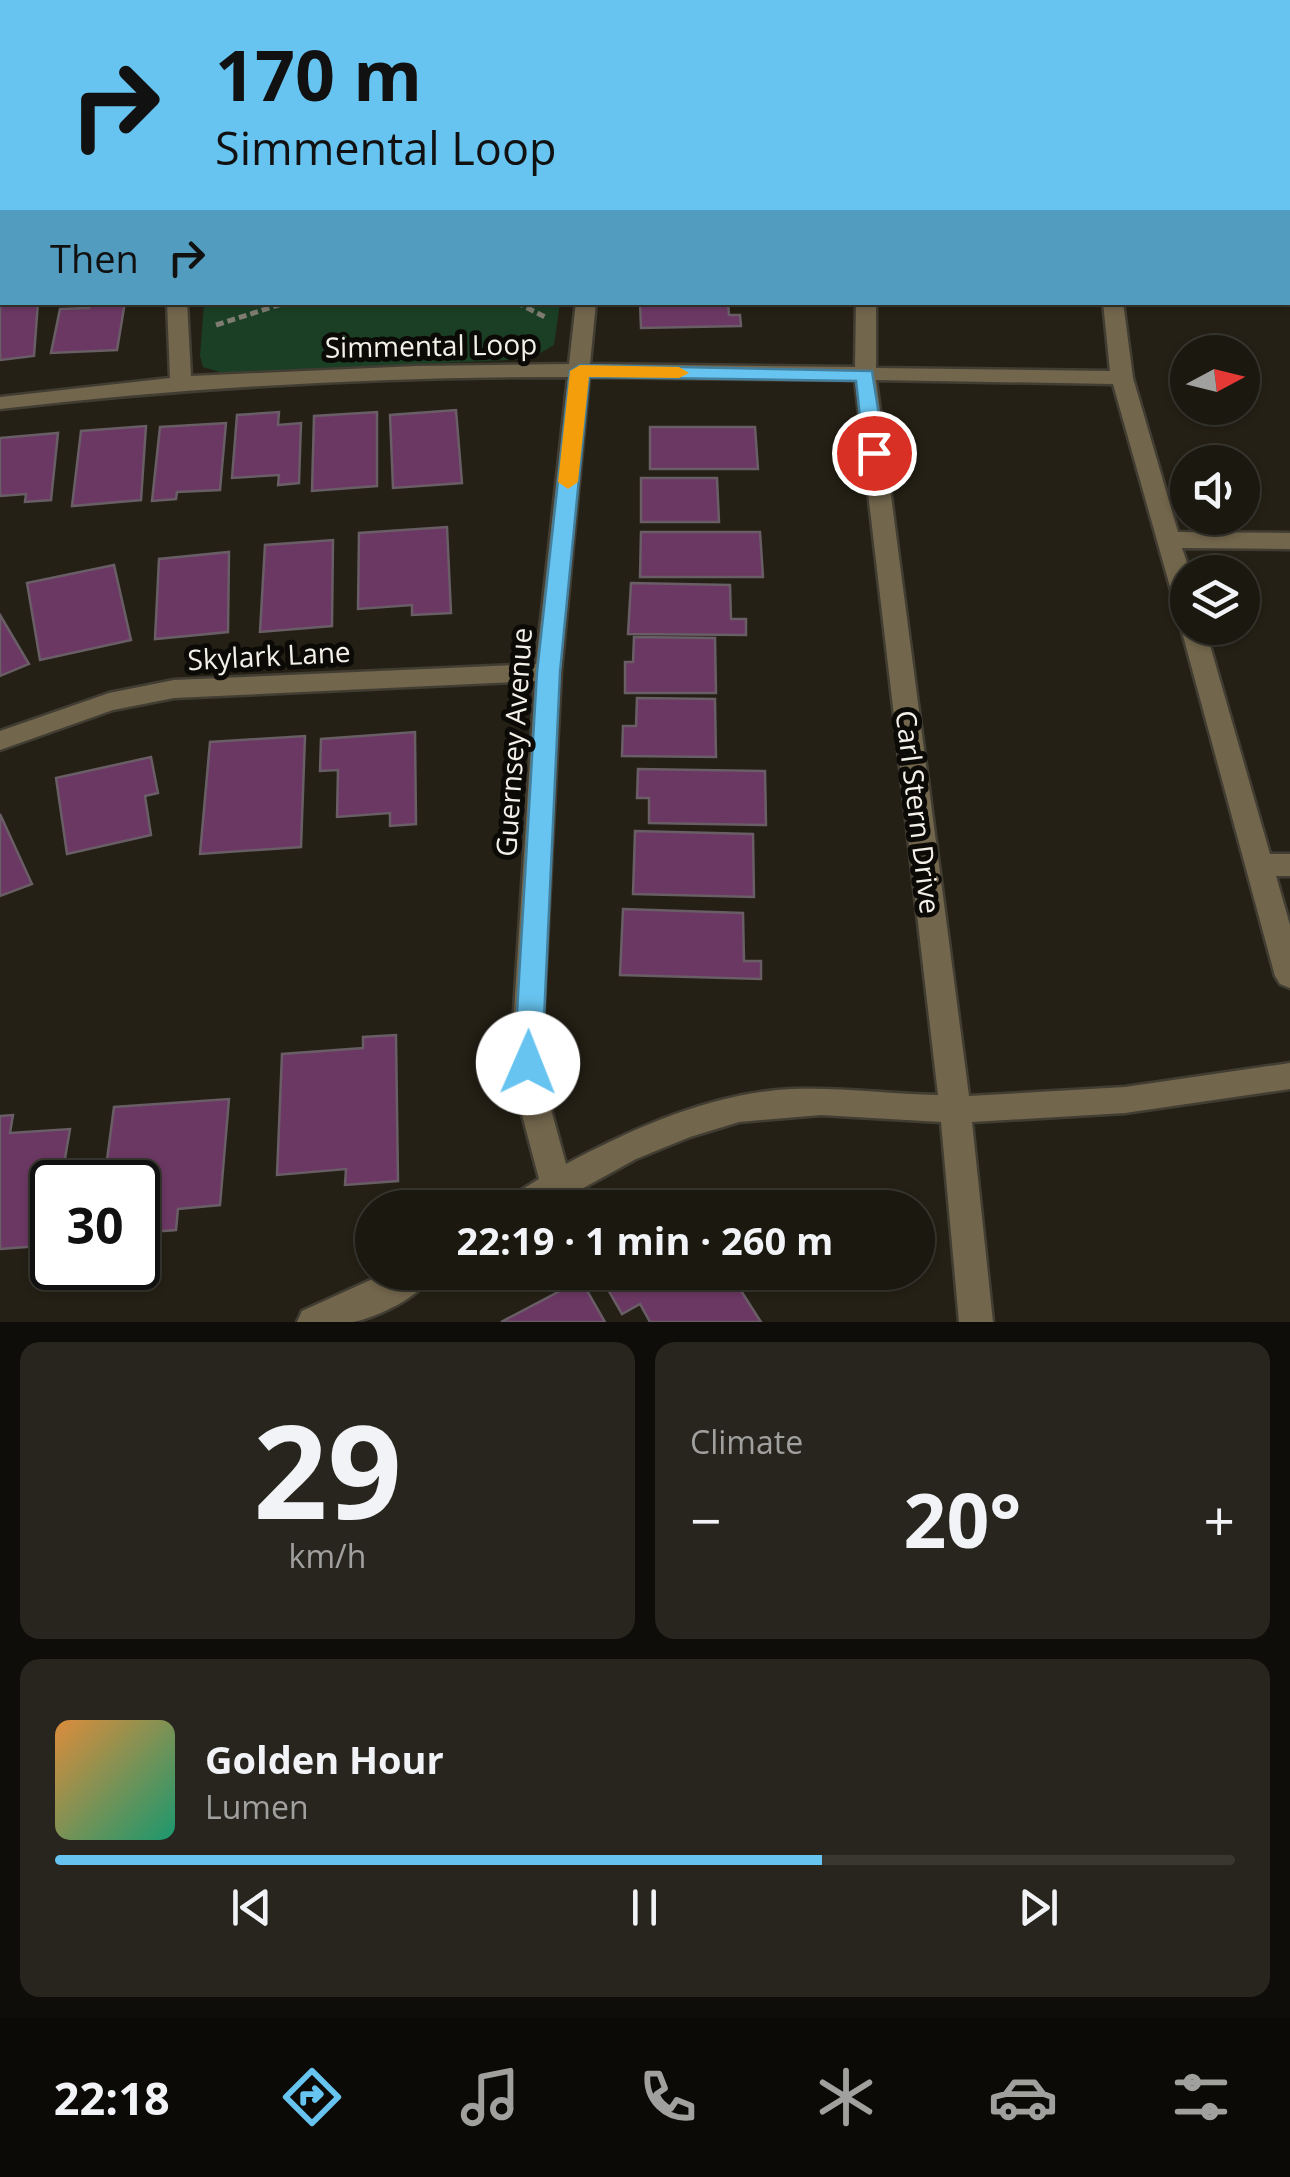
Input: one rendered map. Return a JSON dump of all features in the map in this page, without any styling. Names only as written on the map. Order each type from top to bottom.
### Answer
[{"type":"street","points":[[176,305],[181,384]]},
{"type":"street","name":"Guernsey Avenue","points":[[556,1184],[529,1084],[527,1042],[548,672],[586,305]]},
{"type":"street","name":"Carl Stern Drive","points":[[866,305],[865,376],[956,1109],[976,1322]]},
{"type":"street","points":[[1113,305],[1122,378],[1172,555]]},
{"type":"street","name":"Simmental Loop","points":[[0,403],[181,384],[580,371],[1122,378]]},
{"type":"street","points":[[1168,540],[1290,541]]},
{"type":"street","points":[[1198,645],[1290,976]]},
{"type":"street","name":"Skylark Lane","points":[[0,741],[109,702],[174,689],[548,672]]},
{"type":"street","points":[[1260,865],[1290,865]]},
{"type":"street","points":[[546,1190],[691,1123],[740,1108],[785,1102],[956,1109],[1086,1106],[1187,1095],[1290,1076]]},
{"type":"street","points":[[314,1322],[390,1290]]},
{"type":"path","points":[[216,325],[279,305]]},
{"type":"path","points":[[522,305],[547,318]]},
{"type":"green space","points":[[204,305],[560,305],[554,345],[530,359],[223,373],[203,367],[200,356]]},
{"type":"building","points":[[0,305],[38,305],[34,356],[0,360]]},
{"type":"building","points":[[124,305],[117,350],[51,353],[60,309]]},
{"type":"building","points":[[640,305],[728,305],[729,315],[740,315],[741,326],[641,328]]},
{"type":"building","points":[[456,410],[462,483],[393,488],[390,415]]},
{"type":"building","points":[[279,412],[278,425],[301,423],[299,483],[278,485],[279,475],[232,478],[237,415]]},
{"type":"building","points":[[377,412],[377,486],[312,491],[314,416]]},
{"type":"building","points":[[226,423],[220,490],[177,492],[176,499],[152,501],[160,427]]},
{"type":"building","points":[[146,426],[141,500],[72,506],[81,431]]},
{"type":"building","points":[[650,427],[755,427],[758,469],[650,469]]},
{"type":"building","points":[[58,433],[51,500],[25,502],[26,494],[0,496],[0,438]]},
{"type":"building","points":[[641,478],[717,478],[719,522],[641,522]]},
{"type":"building","points":[[447,527],[451,613],[412,615],[412,605],[358,609],[359,533]]},
{"type":"building","points":[[641,532],[760,532],[763,577],[640,577]]},
{"type":"building","points":[[333,540],[332,626],[260,632],[265,545]]},
{"type":"building","points":[[229,552],[228,632],[155,639],[159,559]]},
{"type":"building","points":[[114,565],[131,640],[40,660],[27,583]]},
{"type":"building","points":[[631,583],[730,585],[731,619],[746,619],[746,635],[628,634]]},
{"type":"building","points":[[0,615],[29,664],[0,676]]},
{"type":"building","points":[[634,637],[715,638],[716,693],[625,693],[625,662],[633,662]]},
{"type":"building","points":[[637,698],[715,699],[716,757],[622,756],[623,726],[636,726]]},
{"type":"building","points":[[415,732],[416,824],[390,826],[390,813],[337,817],[338,770],[320,771],[321,739]]},
{"type":"building","points":[[305,736],[301,847],[200,854],[210,742]]},
{"type":"building","points":[[151,757],[158,793],[145,796],[151,835],[67,854],[56,778]]},
{"type":"building","points":[[638,769],[765,771],[766,825],[649,823],[649,798],[637,798]]},
{"type":"building","points":[[0,814],[32,884],[0,896]]},
{"type":"building","points":[[635,831],[753,834],[754,897],[633,894]]},
{"type":"building","points":[[623,909],[743,913],[744,961],[761,961],[761,979],[620,975]]},
{"type":"building","points":[[396,1035],[398,1181],[345,1185],[346,1169],[277,1175],[282,1054],[363,1048],[363,1037]]},
{"type":"building","points":[[229,1099],[220,1205],[178,1209],[176,1230],[160,1231],[160,1160],[107,1160],[114,1107]]},
{"type":"building","points":[[13,1115],[10,1133],[70,1129],[65,1160],[30,1160],[30,1247],[0,1249],[0,1116]]},
{"type":"building","points":[[562,1290],[587,1290],[605,1322],[501,1322]]},
{"type":"building","points":[[608,1290],[741,1290],[761,1322],[650,1322],[640,1304],[622,1314]]},
{"type":"slow traffic","points":[[568,482],[580,371],[679,373]]},
{"type":"route","points":[[528,1063],[548,672],[580,371],[865,376],[874,453]]}]
